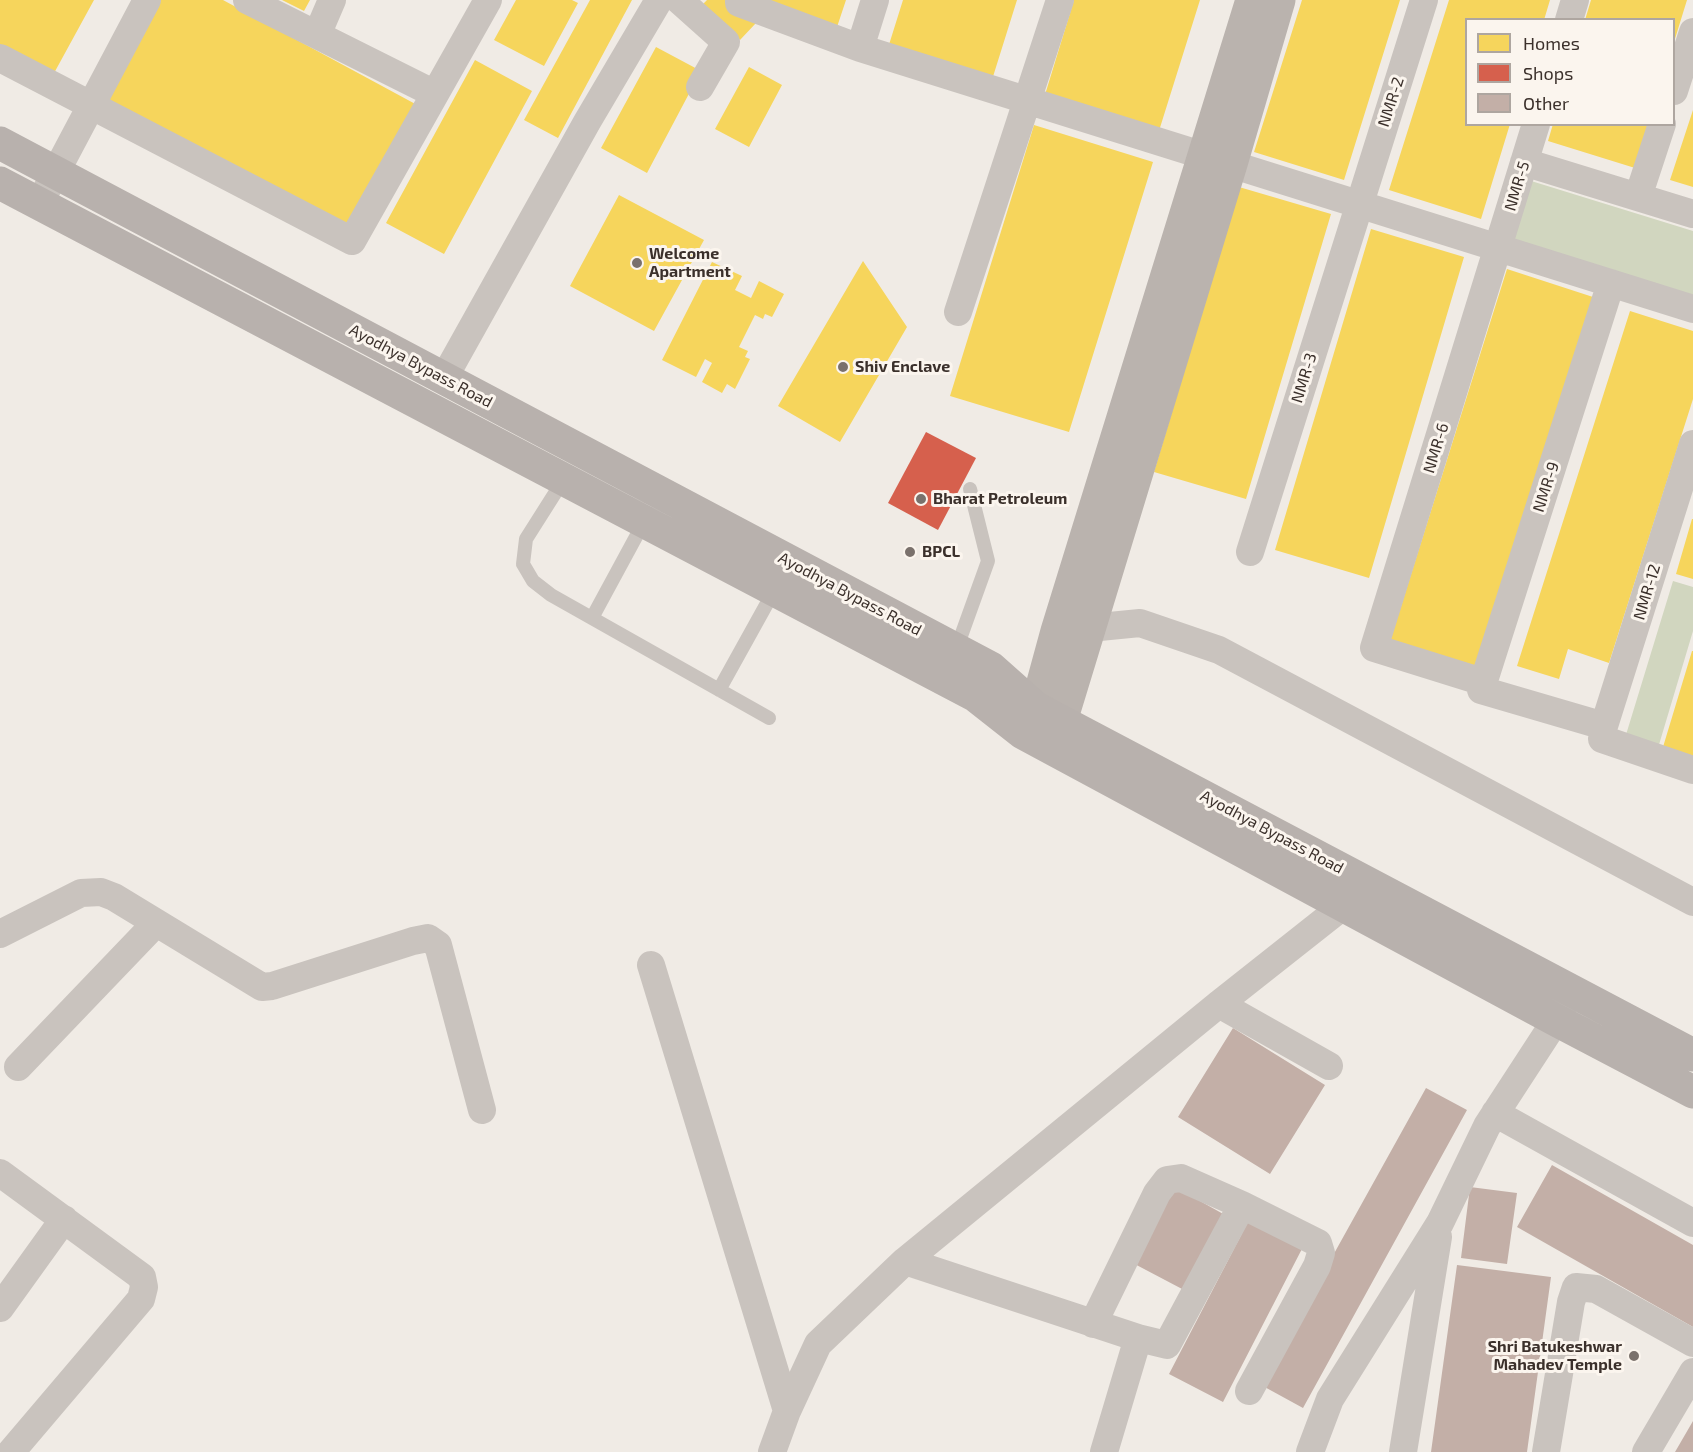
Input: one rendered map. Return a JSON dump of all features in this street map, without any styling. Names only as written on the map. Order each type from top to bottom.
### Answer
[{"type":"main road","name":"Ayodhya Bypass Road","points":[[0,143],[57,171],[444,378],[781,576],[976,696],[1367,883],[1693,1055]]},
{"type":"main road","name":"Ayodhya Bypass Road","points":[[0,183],[644,522],[781,576],[956,650],[991,668],[1043,727],[1343,906],[1693,1092]]},
{"type":"street","points":[[39,204],[147,0]]},
{"type":"street","points":[[247,0],[435,94]]},
{"type":"street","points":[[317,35],[332,0]]},
{"type":"street","points":[[0,58],[352,241],[488,0]]},
{"type":"street","points":[[444,378],[587,122],[659,0]]},
{"type":"street","points":[[679,0],[726,42],[700,87]]},
{"type":"street","points":[[739,0],[739,3],[860,48],[1029,99],[1693,309]]},
{"type":"street","points":[[860,48],[874,0]]},
{"type":"street","points":[[958,312],[1060,0]]},
{"type":"street","points":[[1217,160],[1252,0]]},
{"type":"street","points":[[1043,727],[1217,160],[1280,0]]},
{"type":"street","name":"NMR-2","points":[[1359,204],[1424,0]]},
{"type":"street","points":[[1570,18],[1575,0]]},
{"type":"street","points":[[1675,88],[1693,32]]},
{"type":"street","name":"NMR-5","points":[[1497,248],[1535,126]]},
{"type":"street","points":[[1638,198],[1661,126]]},
{"type":"street","points":[[1524,162],[1693,214]]},
{"type":"street","name":"NMR-3","points":[[1250,552],[1359,204]]},
{"type":"street","name":"NMR-6","points":[[1482,686],[1374,648],[1497,248]]},
{"type":"street","name":"NMR-9","points":[[1482,686],[1611,283]]},
{"type":"street","name":"NMR-12","points":[[1603,733],[1693,444]]},
{"type":"street","points":[[1073,629],[1140,623],[1219,650],[1693,902]]},
{"type":"street","points":[[1482,686],[1693,770]]},
{"type":"street","points":[[772,1452],[818,1344],[905,1262],[1219,1004],[1343,906],[1367,883]]},
{"type":"street","points":[[0,934],[81,893],[101,892],[114,897],[262,987],[272,986],[428,938],[438,945],[482,1110]]},
{"type":"street","points":[[18,1067],[156,923]]},
{"type":"street","points":[[651,964],[788,1411]]},
{"type":"street","points":[[1310,1452],[1330,1399],[1440,1223],[1495,1113],[1556,1020],[1571,990]]},
{"type":"street","points":[[1219,1004],[1329,1066]]},
{"type":"street","points":[[1495,1113],[1693,1223]]},
{"type":"street","points":[[0,1174],[142,1277],[144,1287],[141,1299],[8,1446]]},
{"type":"street","points":[[1093,1323],[1157,1193],[1167,1180],[1181,1178],[1318,1243],[1321,1253],[1317,1266],[1250,1391]]},
{"type":"street","points":[[905,1262],[1138,1338],[1167,1345],[1242,1205]]},
{"type":"street","points":[[0,1308],[64,1219]]},
{"type":"street","points":[[1403,1452],[1440,1223]]},
{"type":"street","points":[[1546,1452],[1571,1302],[1576,1287],[1596,1289],[1693,1343]]},
{"type":"street","points":[[1104,1452],[1138,1338]]},
{"type":"street","points":[[1646,1452],[1693,1372]]},
{"type":"lane","points":[[564,479],[526,539],[523,564],[533,581],[591,618],[769,718]]},
{"type":"lane","points":[[956,650],[988,561],[970,489]]},
{"type":"lane","points":[[591,618],[644,522]]},
{"type":"lane","points":[[719,690],[781,576]]},
{"type":"green space","points":[[1528,180],[1693,231],[1693,295],[1510,238]]},
{"type":"green space","points":[[1673,581],[1693,587],[1693,631],[1658,748],[1625,738]]},
{"type":"building: Homes","points":[[0,0],[94,0],[53,75],[0,46]]},
{"type":"building: Homes","points":[[161,0],[223,0],[419,106],[350,232],[107,101]]},
{"type":"building: Homes","points":[[282,0],[310,0],[304,11]]},
{"type":"building: Homes","points":[[516,0],[572,0],[578,3],[544,66],[494,40]]},
{"type":"building: Homes","points":[[590,0],[632,0],[558,138],[524,120]]},
{"type":"building: Homes","points":[[707,0],[731,0],[756,23],[740,40],[702,5]]},
{"type":"building: Homes","points":[[754,0],[846,0],[836,30]]},
{"type":"building: Homes","points":[[903,0],[1017,0],[991,83],[887,51]]},
{"type":"building: Homes","points":[[1074,0],[1200,0],[1158,134],[1044,98]]},
{"type":"building: Homes","points":[[1302,0],[1400,0],[1344,180],[1254,152]]},
{"type":"building: Homes","points":[[1449,0],[1550,0],[1545,18],[1465,18],[1465,126],[1509,126],[1481,219],[1389,190]]},
{"type":"building: Homes","points":[[1591,0],[1687,0],[1675,39],[1675,18],[1586,18]]},
{"type":"building: Homes","points":[[656,47],[701,71],[647,173],[601,148]]},
{"type":"building: Homes","points":[[475,60],[532,91],[444,254],[386,223]]},
{"type":"building: Homes","points":[[749,67],[782,85],[749,147],[715,129]]},
{"type":"building: Homes","points":[[1693,110],[1693,187],[1670,180]]},
{"type":"building: Homes","points":[[1034,125],[1153,162],[1069,432],[950,396]]},
{"type":"building: Homes","points":[[1552,126],[1647,126],[1635,168],[1548,141]]},
{"type":"building: Homes","points":[[1239,187],[1331,214],[1246,499],[1154,472]]},
{"type":"building: Homes","name":"Welcome Apartment","points":[[619,195],[704,240],[654,331],[570,286]]},
{"type":"building: Homes","points":[[1371,229],[1464,257],[1369,578],[1275,550]]},
{"type":"building: Homes","name":"Shiv Enclave","points":[[863,261],[907,327],[840,442],[778,406]]},
{"type":"building: Homes","points":[[712,262],[742,276],[735,290],[751,298],[759,281],[784,294],[772,317],[765,314],[763,319],[755,315],[739,347],[748,351],[745,357],[750,359],[735,389],[727,384],[722,393],[702,382],[712,363],[705,359],[696,377],[662,360]]},
{"type":"building: Homes","points":[[1507,269],[1593,297],[1476,668],[1390,641]]},
{"type":"building: Homes","points":[[1630,311],[1693,331],[1693,399],[1609,663],[1568,649],[1559,679],[1517,666]]},
{"type":"building: Homes","points":[[1693,519],[1693,579],[1676,574]]},
{"type":"building: Homes","points":[[1693,651],[1693,757],[1663,747]]},
{"type":"building: Shops","points":[[926,432],[976,458],[938,530],[888,503]]},
{"type":"building: Other","points":[[1233,1028],[1325,1085],[1270,1174],[1178,1117]]},
{"type":"building: Other","points":[[1426,1088],[1467,1110],[1303,1408],[1261,1385]]},
{"type":"building: Other","points":[[1552,1165],[1693,1245],[1693,1327],[1517,1227]]},
{"type":"building: Other","points":[[1168,1183],[1225,1215],[1184,1290],[1127,1260]]},
{"type":"building: Other","points":[[1470,1187],[1517,1193],[1507,1264],[1461,1258]]},
{"type":"building: Other","points":[[1251,1216],[1305,1243],[1223,1402],[1169,1374]]},
{"type":"building: Other","points":[[1457,1265],[1551,1277],[1527,1452],[1431,1452]]},
{"type":"building: Other","points":[[1693,1421],[1693,1452],[1675,1452]]},
{"type":"place","name":"Welcome Apartment","points":[[637,263]]},
{"type":"place","name":"Shiv Enclave","points":[[843,367]]},
{"type":"place","name":"Bharat Petroleum","points":[[921,499]]},
{"type":"place","name":"BPCL","points":[[910,552]]},
{"type":"place","name":"Shri Batukeshwar Mahadev Temple","points":[[1634,1356]]}]
